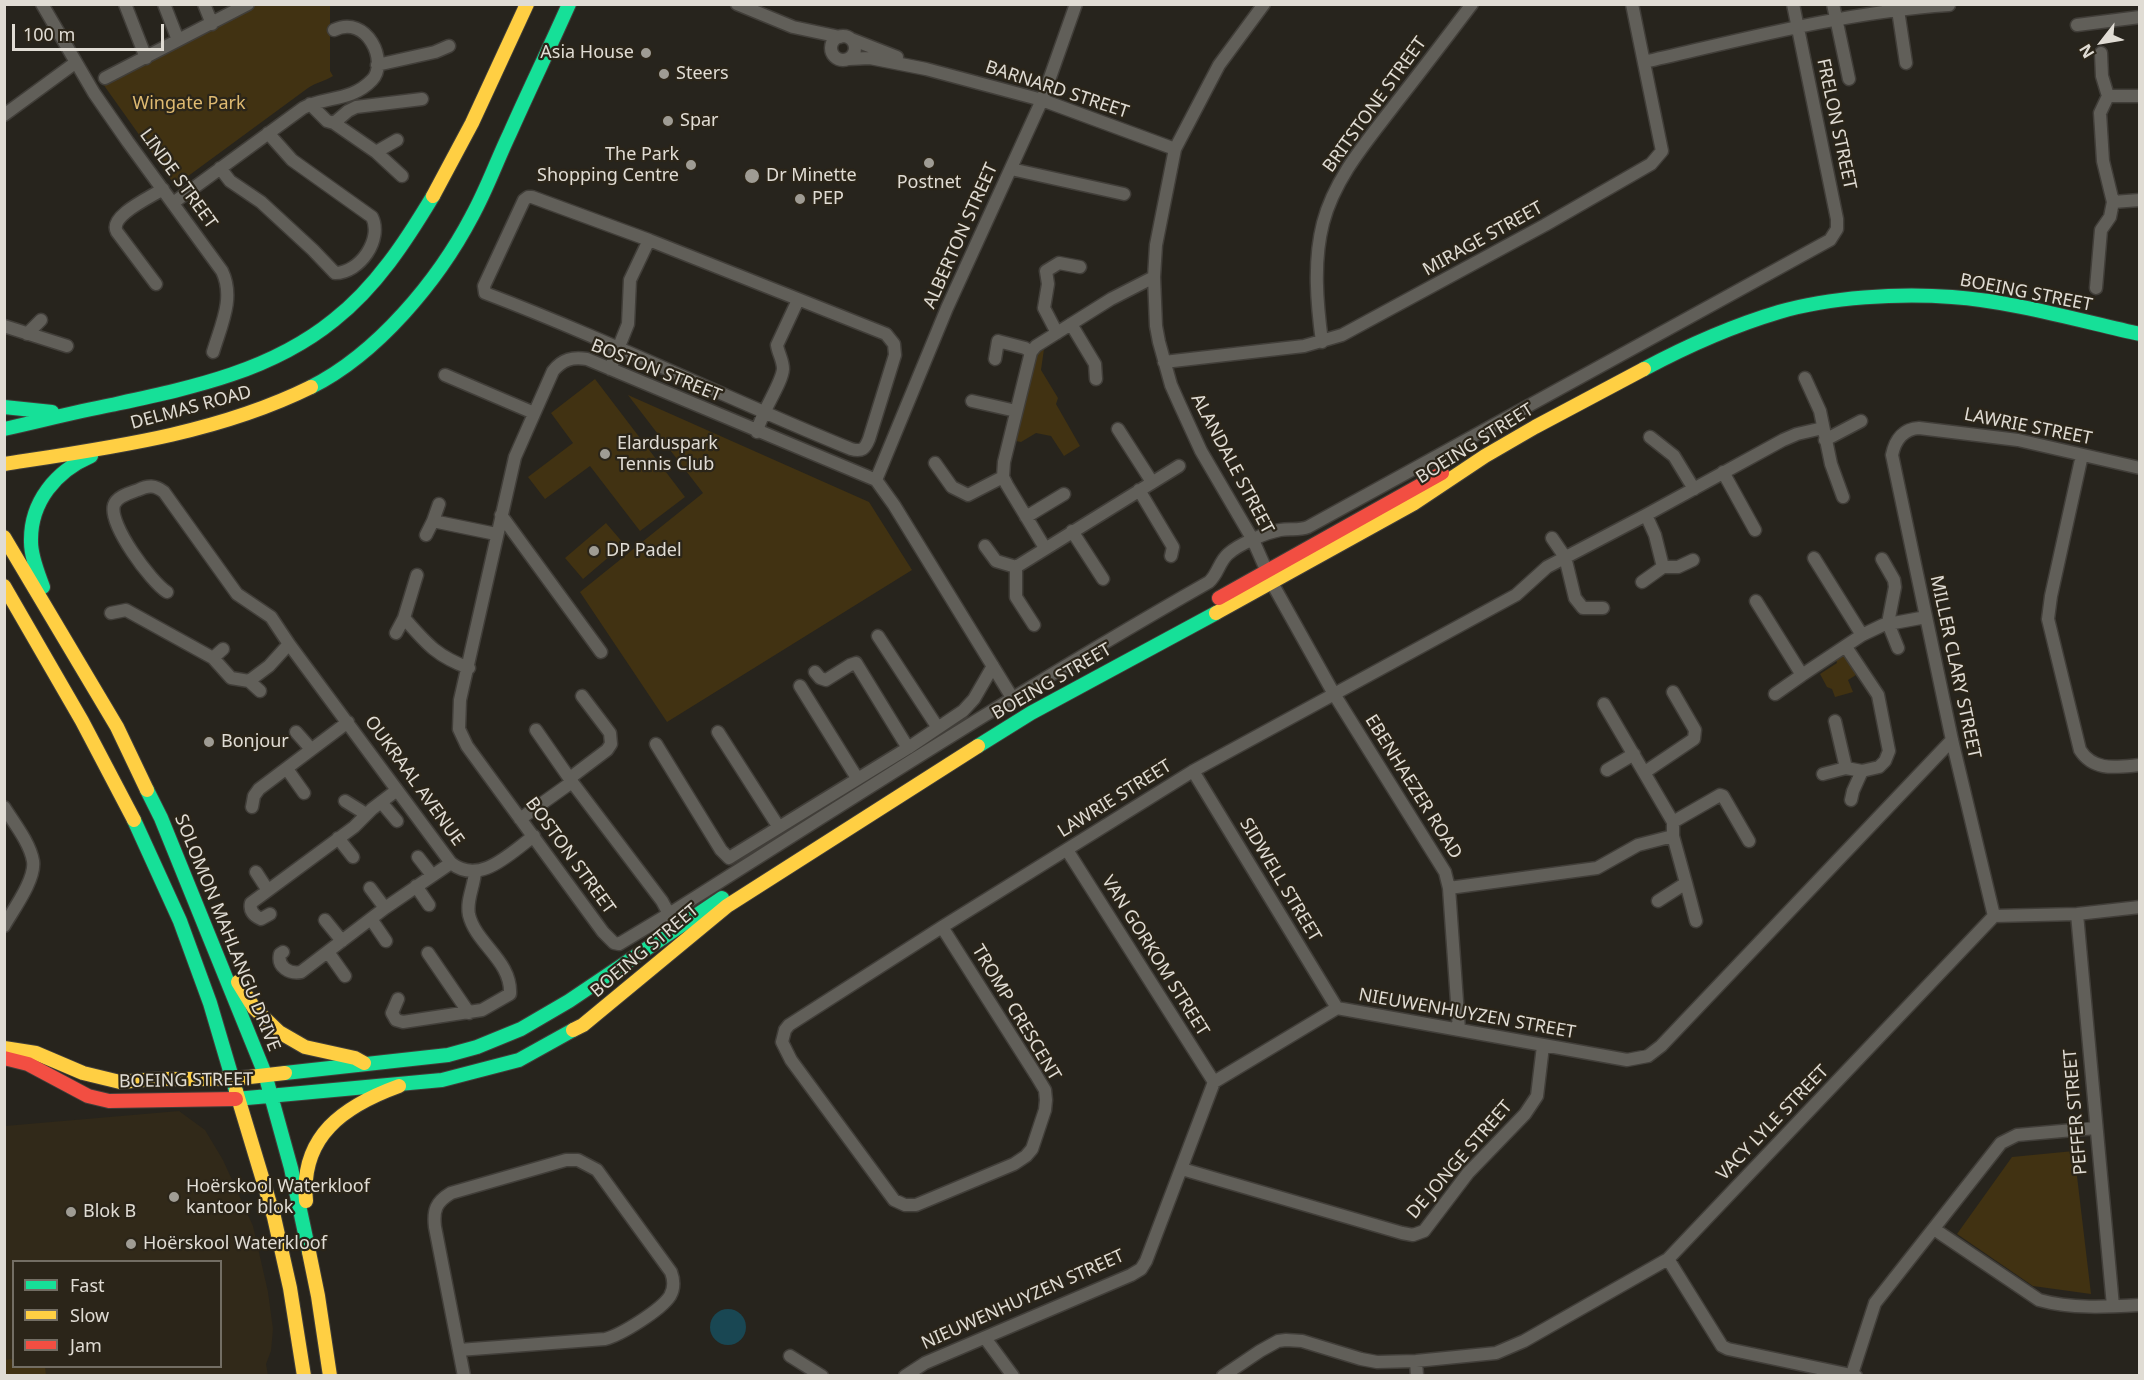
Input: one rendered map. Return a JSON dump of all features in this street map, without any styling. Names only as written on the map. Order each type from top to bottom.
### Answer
[{"type":"main road","name":"DELMAS ROAD","points":[[4,464],[124,444],[225,421],[287,398],[342,369],[376,340],[429,284],[471,218],[569,4]]},
{"type":"main road","points":[[556,34],[574,4]]},
{"type":"main road","name":"DELMAS ROAD","points":[[4,429],[186,390],[239,374],[304,344],[339,318],[382,274],[421,218],[458,152],[525,8]]},
{"type":"main road","name":"BOEING STREET","points":[[4,1058],[28,1064],[88,1096],[109,1101],[239,1099],[399,1086],[442,1080],[519,1060],[584,1025],[727,906],[881,806],[1031,713],[1269,578],[1407,492],[1678,343],[1722,325],[1772,309],[1873,291],[1942,292],[2008,300],[2139,329]]},
{"type":"main road","name":"BOEING STREET","points":[[4,1048],[36,1053],[83,1073],[120,1082],[156,1079],[232,1079],[448,1055],[477,1047],[521,1029],[569,1001],[721,899],[1086,671],[1413,504],[1495,450],[1602,390],[1689,345],[1780,312],[1844,300],[1887,297],[1952,297],[2006,305],[2139,334]]},
{"type":"main road","points":[[4,406],[39,412],[72,413]]},
{"type":"main road","points":[[52,617],[35,563],[31,541],[37,509],[45,492],[61,473],[85,458],[124,444]]},
{"type":"main road","name":"SOLOMON MAHLANGU DRIVE","points":[[4,537],[122,737],[161,818],[265,1074],[291,1168],[318,1296],[330,1376]]},
{"type":"main road","points":[[6,590],[82,721],[129,809],[180,921],[210,1003],[274,1217],[290,1288],[304,1376]]},
{"type":"main road","points":[[222,966],[242,987],[254,1008],[279,1032],[305,1047],[355,1058],[364,1063]]},
{"type":"main road","points":[[318,1296],[305,1190],[307,1169],[314,1149],[329,1125],[347,1109],[366,1098],[399,1086]]},
{"type":"street","name":"LINDE STREET","points":[[42,4],[75,63],[128,142],[217,263],[227,282],[228,300],[213,352]]},
{"type":"street","points":[[125,4],[146,58]]},
{"type":"street","points":[[164,4],[178,40]]},
{"type":"street","points":[[204,4],[212,24]]},
{"type":"street","points":[[105,78],[248,4]]},
{"type":"street","name":"BARNARD STREET","points":[[737,4],[802,29],[831,49],[838,58],[870,58],[926,69],[1042,100],[1175,149]]},
{"type":"street","name":"ALBERTON STREET","points":[[876,480],[947,308],[1042,100],[1076,4]]},
{"type":"street","name":"ALANDALE STREET","points":[[1264,4],[1219,65],[1175,149],[1159,225],[1154,277],[1156,326],[1164,362],[1179,404],[1201,451],[1253,540],[1269,578]]},
{"type":"street","name":"BRITSTONE STREET","points":[[1322,342],[1317,302],[1317,277],[1322,226],[1328,206],[1336,188],[1363,145],[1472,4]]},
{"type":"street","name":"MIRAGE STREET","points":[[1164,362],[1322,342],[1368,323],[1651,164],[1662,151],[1632,4]]},
{"type":"street","name":"FRELON STREET","points":[[1793,4],[1838,219],[1835,235],[1823,245]]},
{"type":"street","points":[[1833,4],[1849,79]]},
{"type":"street","points":[[1644,62],[1835,19],[1892,9],[1949,4]]},
{"type":"street","points":[[1892,9],[1906,63]]},
{"type":"street","points":[[2077,25],[2139,17]]},
{"type":"street","points":[[173,202],[310,104],[339,99],[374,78],[377,65],[372,44],[366,33],[350,26],[342,26],[334,30]]},
{"type":"street","name":"BARNARD STREET","points":[[802,29],[846,38],[926,69]]},
{"type":"street","points":[[831,49],[834,41],[846,38],[855,50],[849,59]]},
{"type":"street","points":[[377,65],[435,52],[449,46]]},
{"type":"street","points":[[2096,288],[2101,230],[2110,217],[2113,202],[2103,161],[2100,113],[2108,96],[2101,71],[2101,53]]},
{"type":"street","points":[[4,115],[75,63]]},
{"type":"street","points":[[2108,96],[2139,96]]},
{"type":"street","points":[[334,123],[356,107],[422,99]]},
{"type":"street","points":[[310,104],[327,121],[334,123],[376,152],[402,176]]},
{"type":"street","points":[[220,168],[230,181],[261,202],[309,245],[335,273],[345,271],[356,264],[373,244],[376,229],[372,217],[298,164],[268,133]]},
{"type":"street","points":[[376,152],[397,140]]},
{"type":"street","points":[[1011,169],[1124,194]]},
{"type":"street","points":[[156,284],[117,232],[115,226],[128,210],[163,189]]},
{"type":"street","points":[[530,197],[649,240],[798,300],[878,330],[890,338],[894,344],[895,355],[875,420],[866,446],[858,451],[763,413],[485,292],[484,286],[524,200],[530,197]]},
{"type":"street","points":[[2113,202],[2139,200]]},
{"type":"street","points":[[610,369],[628,324],[630,280],[649,240]]},
{"type":"street","name":"BOEING STREET","points":[[624,942],[1096,646],[1209,582],[1226,556],[1239,546],[1279,530],[1298,530],[1308,527],[1823,245]]},
{"type":"street","points":[[1057,333],[1044,308],[1048,284],[1046,271],[1059,262],[1080,267]]},
{"type":"street","points":[[1045,548],[1003,477],[1004,462],[1031,352],[1036,346],[1111,299],[1154,277]]},
{"type":"street","points":[[757,432],[763,413],[782,375],[782,361],[777,345],[798,300]]},
{"type":"street","points":[[27,334],[41,320]]},
{"type":"street","points":[[1071,324],[1095,364],[1096,379]]},
{"type":"street","points":[[4,326],[67,346]]},
{"type":"street","points":[[995,359],[998,341],[1025,348],[1031,352]]},
{"type":"street","name":"BOSTON STREET","points":[[624,942],[614,943],[606,937],[461,737],[459,714],[496,534],[515,457],[553,371],[570,358],[587,359],[876,480]]},
{"type":"street","points":[[445,375],[534,413]]},
{"type":"street","points":[[1805,378],[1816,401],[1831,464],[1843,497]]},
{"type":"street","points":[[972,401],[1016,411]]},
{"type":"street","name":"LAWRIE STREET","points":[[810,1087],[782,1042],[789,1025],[942,927],[1193,771],[1516,595],[1547,567],[1565,556],[1646,515],[1783,440],[1797,434],[1824,434],[1861,421]]},
{"type":"street","name":"LAWRIE STREET","points":[[1909,429],[1919,428],[2018,440],[2139,468]]},
{"type":"street","points":[[1118,429],[1152,482]]},
{"type":"street","name":"MILLER CLARY STREET","points":[[1909,429],[1897,440],[1892,454],[1952,740],[1994,916]]},
{"type":"street","points":[[1650,437],[1674,456],[1694,489]]},
{"type":"street","points":[[2082,455],[2050,596],[2048,619],[2080,750],[2091,762],[2100,766],[2139,765]]},
{"type":"street","points":[[935,463],[952,487],[968,495],[1003,477]]},
{"type":"street","points":[[985,546],[996,561],[1016,567],[1179,466]]},
{"type":"street","points":[[1724,472],[1755,530]]},
{"type":"street","points":[[876,480],[1013,699]]},
{"type":"street","name":"OUKRAAL AVENUE","points":[[167,592],[150,576],[119,528],[114,514],[114,505],[120,498],[146,486],[154,486],[164,492],[237,594],[271,616],[289,644],[451,863],[462,870],[476,872]]},
{"type":"street","points":[[1139,490],[1173,547],[1171,556]]},
{"type":"street","points":[[1026,517],[1064,494]]},
{"type":"street","points":[[426,535],[439,504]]},
{"type":"street","points":[[501,515],[600,652]]},
{"type":"street","points":[[1646,515],[1655,535],[1663,567]]},
{"type":"street","points":[[433,521],[496,534]]},
{"type":"street","points":[[1072,531],[1103,579]]},
{"type":"street","points":[[1552,538],[1565,556],[1577,602],[1583,608],[1603,608]]},
{"type":"street","points":[[1814,558],[1862,635]]},
{"type":"street","points":[[1882,559],[1894,580],[1888,624],[1898,648]]},
{"type":"street","points":[[1642,582],[1663,567],[1678,567],[1693,560]]},
{"type":"street","points":[[1016,567],[1016,597],[1034,625]]},
{"type":"street","points":[[396,633],[404,618],[417,575]]},
{"type":"street","name":"EBENHAEZER ROAD","points":[[1269,578],[1334,694],[1441,865],[1449,888],[1459,1030]]},
{"type":"street","points":[[1756,601],[1802,675]]},
{"type":"street","points":[[111,613],[126,610],[175,643],[205,658],[227,682],[249,681],[269,666],[289,644]]},
{"type":"street","points":[[1775,694],[1862,635],[1888,624],[1926,617]]},
{"type":"street","points":[[404,618],[433,650],[454,663],[469,668]]},
{"type":"street","points":[[878,636],[938,728]]},
{"type":"street","points":[[1822,774],[1846,768],[1862,771],[1879,767],[1885,761],[1889,750],[1878,695],[1846,646]]},
{"type":"street","points":[[205,658],[224,649]]},
{"type":"street","points":[[815,672],[818,677],[826,680],[856,663],[908,747]]},
{"type":"street","points":[[656,744],[725,856],[729,858],[938,728],[971,704],[993,666]]},
{"type":"street","points":[[249,681],[260,691]]},
{"type":"street","points":[[800,686],[857,778]]},
{"type":"street","points":[[1645,772],[1694,739],[1695,730],[1673,692]]},
{"type":"street","points":[[520,819],[571,780],[611,744],[610,733],[582,696]]},
{"type":"street","points":[[1604,704],[1673,822],[1673,836],[1696,921]]},
{"type":"street","points":[[1835,721],[1846,768]]},
{"type":"street","points":[[252,807],[256,793],[348,722]]},
{"type":"street","points":[[536,730],[662,901],[669,914]]},
{"type":"street","points":[[296,732],[311,749]]},
{"type":"street","points":[[718,732],[778,826]]},
{"type":"street","name":"NIEUWENHUYZEN STREET","points":[[905,1376],[914,1368],[1141,1269],[1182,1169],[1214,1082],[1337,1008],[1627,1060],[1648,1056],[1661,1046],[1952,740]]},
{"type":"street","points":[[1607,770],[1634,754]]},
{"type":"street","points":[[287,769],[304,793]]},
{"type":"street","name":"SIDWELL STREET","points":[[1193,771],[1337,1008]]},
{"type":"street","points":[[1851,800],[1862,771]]},
{"type":"street","points":[[270,914],[258,918],[253,914],[250,905],[267,889],[338,838],[397,790]]},
{"type":"street","points":[[1673,822],[1720,795],[1723,796],[1749,841]]},
{"type":"street","points":[[345,801],[366,814]]},
{"type":"street","points":[[381,802],[397,821]]},
{"type":"street","points":[[4,807],[34,863],[27,884],[4,926]]},
{"type":"street","points":[[398,999],[392,1012],[400,1022],[482,1010],[507,997],[510,991],[502,965],[470,918],[469,901],[476,872],[492,867],[534,836]]},
{"type":"street","points":[[1449,888],[1597,868],[1638,845],[1673,836]]},
{"type":"street","points":[[338,838],[353,857]]},
{"type":"street","name":"VAN GORKOM STREET","points":[[1067,850],[1214,1082]]},
{"type":"street","points":[[418,857],[432,875]]},
{"type":"street","points":[[283,952],[279,956],[280,963],[288,970],[297,973],[304,970],[385,908],[451,863]]},
{"type":"street","points":[[256,872],[267,889]]},
{"type":"street","points":[[1658,901],[1686,883]]},
{"type":"street","points":[[416,886],[429,905]]},
{"type":"street","points":[[370,888],[385,908]]},
{"type":"street","points":[[1994,916],[2077,914],[2139,907]]},
{"type":"street","name":"PEFFER STREET","points":[[2077,914],[2113,1306]]},
{"type":"street","name":"VACY LYLE STREET","points":[[1223,1376],[1269,1346],[1286,1340],[1302,1341],[1377,1362],[1416,1361],[1496,1353],[1513,1347],[1668,1259],[1994,916]]},
{"type":"street","points":[[371,919],[386,941]]},
{"type":"street","points":[[325,920],[342,941]]},
{"type":"street","name":"TROMP CRESCENT","points":[[810,1087],[894,1200],[905,1205],[916,1205],[1014,1164],[1026,1156],[1036,1139],[1045,1110],[1047,1100],[1045,1090],[942,927]]},
{"type":"street","points":[[328,952],[345,976]]},
{"type":"street","points":[[428,953],[469,1013]]},
{"type":"street","name":"DE JONGE STREET","points":[[1182,1169],[1402,1233],[1419,1234],[1424,1231],[1468,1173],[1532,1104],[1537,1096],[1543,1046]]},
{"type":"street","points":[[1668,1259],[1722,1346],[1854,1375],[1875,1303],[2005,1140],[2017,1135],[2096,1128]]},
{"type":"street","points":[[459,1350],[605,1339],[627,1330],[670,1296],[673,1278],[666,1263],[597,1170],[578,1160],[566,1160],[451,1193],[437,1204],[434,1212],[435,1227],[464,1376]]},
{"type":"street","points":[[1934,1229],[2039,1300],[2056,1305],[2139,1305]]},
{"type":"street","points":[[985,1338],[1013,1376]]},
{"type":"street","points":[[790,1356],[822,1376]]},
{"type":"street","points":[[1416,1361],[1417,1376]]},
{"type":"shaded area","name":"Hoërskool Waterkloof","points":[[179,1111],[205,1130],[223,1160],[253,1226],[268,1292],[273,1329],[271,1351],[266,1364],[268,1375],[5,1376],[5,1126]]},
{"type":"green space","name":"Wingate Park","points":[[256,5],[330,5],[330,71],[333,76],[308,88],[180,182],[175,183],[103,84]]},
{"type":"green space","points":[[1044,349],[1041,370],[1058,398],[1056,404],[1080,446],[1064,456],[1051,436],[1036,433],[1021,442],[1016,441],[1036,355]]},
{"type":"green space","name":"Elarduspark Tennis Club","points":[[595,379],[685,497],[640,531],[590,466],[545,499],[528,477],[573,443],[551,413]]},
{"type":"green space","points":[[628,395],[869,502],[912,570],[667,722],[580,592],[703,493]]},
{"type":"green space","name":"DP Padel","points":[[606,523],[624,544],[583,579],[565,558]]},
{"type":"green space","points":[[1844,655],[1847,656],[1856,675],[1848,680],[1853,692],[1835,697],[1832,689],[1827,687],[1820,674],[1837,663],[1836,660]]},
{"type":"green space","points":[[2074,1151],[2091,1294],[2033,1286],[1957,1234],[2012,1157]]},
{"type":"green space","points":[[12,1359],[12,1368],[45,1368],[46,1375],[5,1375],[5,1360]]},
{"type":"water","points":[[728,1309],[740,1315],[746,1327],[740,1339],[728,1345],[716,1339],[710,1327],[716,1315]]},
{"type":"traffic: fast","points":[[311,387],[359,356],[382,336],[404,314],[442,266],[477,206],[569,4]]},
{"type":"traffic: fast","points":[[4,429],[170,392],[228,376],[283,353],[334,320],[363,293],[389,263],[433,196]]},
{"type":"traffic: fast","points":[[1644,369],[1710,337],[1779,312],[1820,303],[1865,297],[1931,296],[1975,299],[2022,307],[2140,334]]},
{"type":"traffic: fast","points":[[4,407],[52,412]]},
{"type":"traffic: fast","points":[[43,587],[31,548],[35,514],[40,501],[56,479],[78,462],[91,456]]},
{"type":"traffic: fast","points":[[978,746],[1031,713],[1216,613]]},
{"type":"traffic: fast","points":[[147,790],[161,818],[265,1074],[291,1168],[309,1252]]},
{"type":"traffic: fast","points":[[134,820],[180,921],[210,1003],[236,1091]]},
{"type":"traffic: fast","points":[[285,1073],[448,1055],[477,1047],[521,1029],[569,1001],[722,898]]},
{"type":"traffic: fast","points":[[236,1099],[442,1080],[519,1060],[573,1030]]},
{"type":"traffic: slow","points":[[433,196],[472,123],[527,4]]},
{"type":"traffic: slow","points":[[1216,613],[1413,504],[1485,456],[1535,427],[1644,369]]},
{"type":"traffic: slow","points":[[4,464],[122,445],[200,428],[238,417],[311,387]]},
{"type":"traffic: slow","points":[[4,537],[117,727],[147,790]]},
{"type":"traffic: slow","points":[[4,586],[82,721],[134,820]]},
{"type":"traffic: slow","points":[[573,1030],[583,1025],[727,906],[978,746]]},
{"type":"traffic: slow","points":[[238,982],[254,1008],[279,1032],[305,1047],[355,1058],[364,1063]]},
{"type":"traffic: slow","points":[[4,1048],[36,1053],[83,1073],[120,1082],[156,1079],[232,1079],[285,1073]]},
{"type":"traffic: slow","points":[[306,1201],[306,1178],[310,1158],[318,1141],[344,1114],[360,1103],[399,1086]]},
{"type":"traffic: slow","points":[[236,1091],[274,1217],[290,1288],[304,1376]]},
{"type":"traffic: slow","points":[[309,1252],[330,1376]]},
{"type":"traffic: jam","points":[[1219,598],[1442,473]]},
{"type":"traffic: jam","points":[[4,1058],[28,1064],[88,1096],[109,1101],[236,1099]]},
{"type":"place","name":"Asia House","points":[[646,53]]},
{"type":"place","name":"Steers","points":[[664,74]]},
{"type":"place","name":"Spar","points":[[668,121]]},
{"type":"place","name":"Postnet","points":[[929,163]]},
{"type":"place","name":"The Park Shopping Centre","points":[[691,165]]},
{"type":"place","name":"Dr Minette","points":[[752,176]]},
{"type":"place","name":"PEP","points":[[800,199]]},
{"type":"place","name":"Elarduspark Tennis Club","points":[[605,454]]},
{"type":"place","name":"DP Padel","points":[[594,551]]},
{"type":"place","name":"Bonjour","points":[[209,742]]},
{"type":"place","name":"Hoërskool Waterkloof kantoor blok","points":[[174,1197]]},
{"type":"place","name":"Blok B","points":[[71,1212]]},
{"type":"place","name":"Hoërskool Waterkloof","points":[[131,1244]]}]
